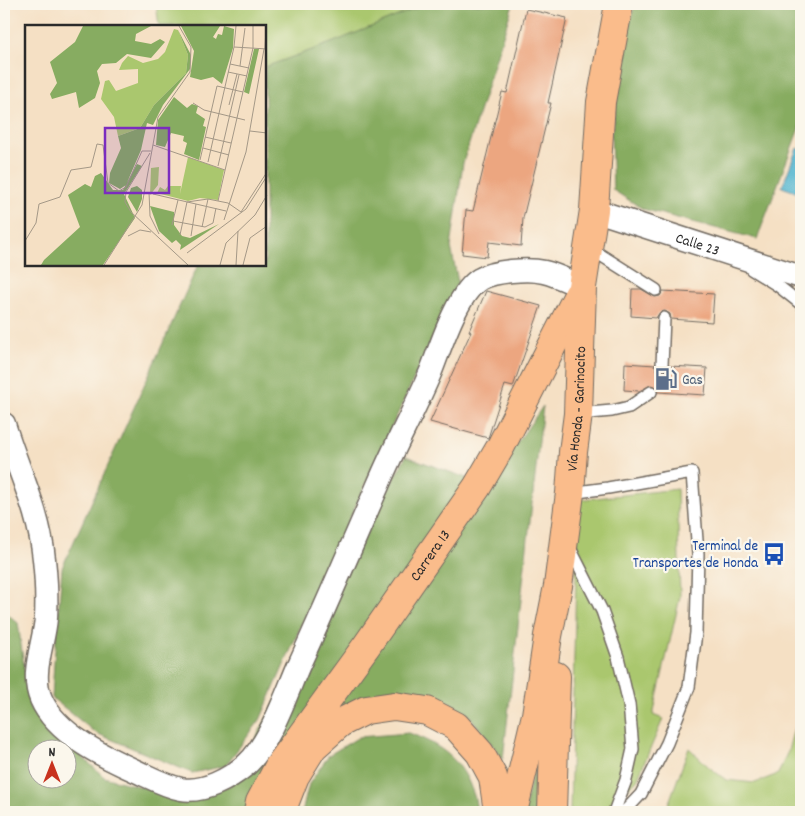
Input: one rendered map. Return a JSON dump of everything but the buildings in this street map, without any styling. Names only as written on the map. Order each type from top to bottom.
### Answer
[{"type":"highway","name":"Vía Honda - Garinocito","points":[[513,812],[536,715],[558,586],[578,414],[582,287],[594,210],[601,102],[619,4]]},
{"type":"highway","name":"Carrera 13","points":[[258,812],[260,802],[279,766],[367,645],[477,487],[501,446],[582,287]]},
{"type":"highway","points":[[552,812],[558,586]]},
{"type":"highway","points":[[281,812],[294,776],[313,747],[340,723],[366,710],[394,706],[427,711],[456,726],[480,754],[492,777],[498,812]]},
{"type":"street","name":"Calle 23","points":[[594,210],[801,277]]},
{"type":"street","points":[[4,424],[39,524],[44,558],[46,619],[37,675],[39,695],[47,712],[62,728],[85,744],[124,766],[163,783],[182,789],[196,789],[212,785],[228,777],[247,764],[260,747],[340,575],[380,479],[430,374],[454,313],[468,290],[480,279],[496,273],[516,272],[542,272],[582,287]]},
{"type":"lane","points":[[588,247],[656,290]]},
{"type":"lane","points":[[724,252],[777,285],[801,304]]},
{"type":"lane","points":[[662,365],[664,318]]},
{"type":"lane","points":[[578,414],[629,408],[651,392]]},
{"type":"lane","points":[[570,493],[692,473],[698,554],[696,633],[689,687],[667,743],[641,794],[624,812]]},
{"type":"lane","points":[[564,536],[602,611],[618,657],[628,704],[633,749],[626,780],[614,812]]},
{"type":"green space","points":[[156,4],[427,4],[334,42],[266,67],[266,25],[159,25]]},
{"type":"green space","points":[[427,4],[513,4],[463,163],[451,247],[458,282],[307,612],[260,720],[225,766],[192,773],[96,733],[52,698],[62,568],[198,266],[266,266],[266,67],[334,42]]},
{"type":"green space","points":[[635,4],[801,4],[801,123],[757,239],[643,209],[613,190],[611,135],[627,32]]},
{"type":"green space","points":[[543,406],[503,759],[468,714],[440,697],[405,694],[368,698],[324,718]]},
{"type":"green space","points":[[406,456],[472,480],[248,812],[4,812],[4,611],[18,623],[30,708],[62,738],[28,738],[28,788],[78,788],[78,753],[104,777],[190,800],[231,785]]},
{"type":"green space","points":[[677,489],[680,597],[653,715],[663,719],[637,780],[602,812],[570,812],[578,500]]},
{"type":"green space","points":[[794,728],[801,728],[801,812],[661,812],[668,805],[689,748],[726,780],[755,783],[778,774],[788,751]]},
{"type":"green space","points":[[409,733],[437,746],[460,766],[473,792],[476,812],[302,812],[309,784],[329,755],[359,737]]},
{"type":"green space","points":[[534,767],[535,812],[524,812]]},
{"type":"water","points":[[797,148],[801,149],[801,194],[782,187]]},
{"type":"place","name":"Gas","points":[[666,379]]},
{"type":"place","name":"Terminal de Transportes de Honda","points":[[774,554]]}]
